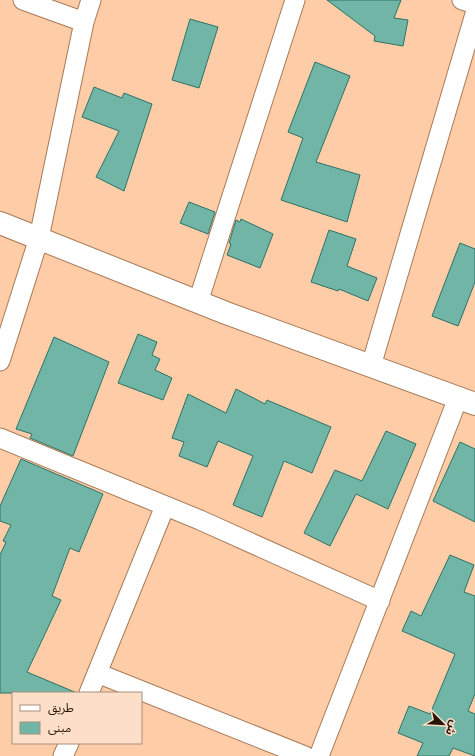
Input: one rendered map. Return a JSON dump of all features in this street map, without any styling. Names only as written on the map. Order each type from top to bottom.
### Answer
[{"type":"street","points":[[23,0],[84,22]]},
{"type":"street","points":[[0,361],[39,238],[84,22],[91,0]]},
{"type":"street","points":[[198,302],[295,0]]},
{"type":"street","points":[[462,0],[475,4]]},
{"type":"street","points":[[370,366],[475,14]]},
{"type":"street","points":[[0,223],[198,302],[467,401],[380,601],[318,756]]},
{"type":"street","points":[[0,438],[165,506],[380,601]]},
{"type":"street","points":[[89,692],[165,506]]},
{"type":"street","points":[[97,673],[305,756]]},
{"type":"street","points":[[63,756],[69,744]]},
{"type":"building","points":[[327,0],[401,0],[394,18],[408,20],[403,46],[374,41],[375,36]]},
{"type":"building","points":[[190,19],[218,27],[199,88],[172,80]]},
{"type":"building","points":[[315,62],[350,76],[316,162],[360,175],[347,222],[281,200],[303,138],[288,132]]},
{"type":"building","points":[[94,87],[122,98],[124,93],[152,104],[124,191],[96,177],[119,131],[82,117]]},
{"type":"building","points":[[189,202],[215,212],[208,234],[180,223]]},
{"type":"building","points":[[241,219],[273,234],[260,268],[227,255],[236,220],[240,222]]},
{"type":"building","points":[[329,230],[356,239],[347,266],[377,278],[368,301],[339,289],[338,291],[311,282]]},
{"type":"building","points":[[460,243],[475,249],[475,282],[458,326],[432,316]]},
{"type":"building","points":[[138,334],[157,342],[152,355],[160,359],[155,370],[172,378],[163,400],[118,383]]},
{"type":"building","points":[[54,337],[109,362],[73,456],[30,438],[32,434],[16,429]]},
{"type":"building","points":[[236,389],[265,404],[267,400],[331,427],[312,473],[284,461],[262,517],[233,505],[253,456],[218,441],[207,467],[179,456],[184,442],[172,438],[188,394],[226,413]]},
{"type":"building","points":[[386,431],[416,444],[388,509],[356,494],[330,546],[304,533],[335,470],[362,481]]},
{"type":"building","points":[[460,442],[475,449],[475,522],[433,501]]},
{"type":"building","points":[[21,459],[103,494],[79,552],[70,548],[52,596],[61,600],[27,672],[75,692],[0,693],[0,555],[6,542],[3,541],[11,525],[0,521],[0,506]]},
{"type":"building","points":[[450,555],[474,565],[464,592],[475,596],[475,694],[468,711],[475,714],[475,756],[453,748],[449,756],[417,756],[423,743],[398,733],[409,706],[430,714],[455,654],[402,631],[411,611],[421,616]]}]
